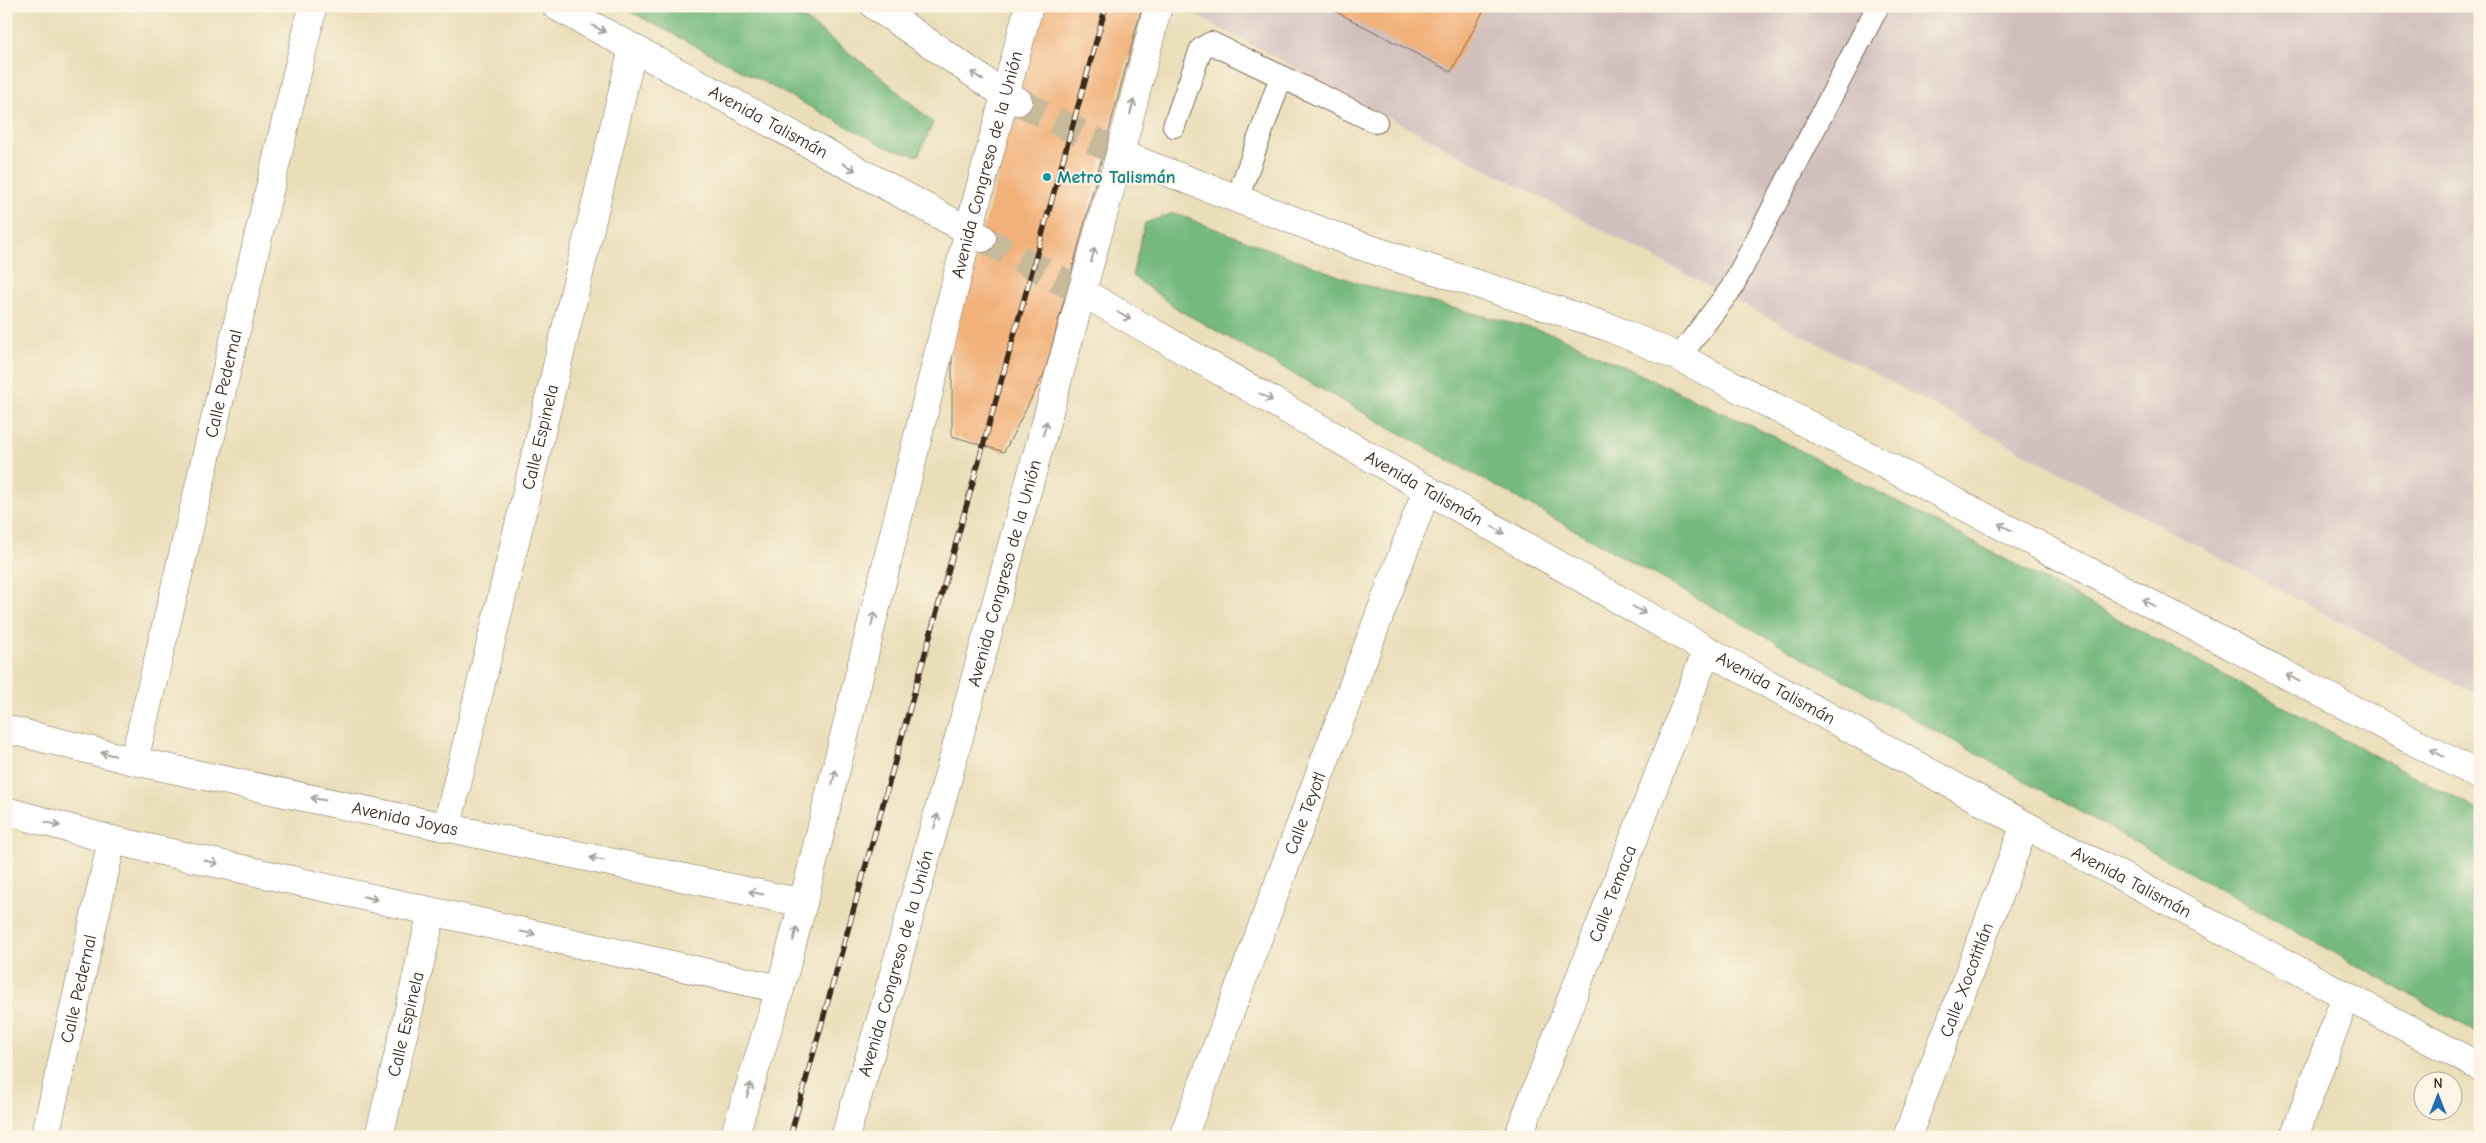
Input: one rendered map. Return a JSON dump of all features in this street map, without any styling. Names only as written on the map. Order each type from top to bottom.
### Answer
[{"type":"main road","name":"Calle Pedernal","points":[[134,761],[313,6]]},
{"type":"main road","name":"Avenida Talismán","points":[[556,6],[975,236]]},
{"type":"main road","points":[[875,6],[1012,98]]},
{"type":"main road","name":"Avenida Congreso de la Unión","points":[[734,1137],[780,989],[803,903],[1012,98],[1029,6]]},
{"type":"main road","name":"Avenida Congreso de la Unión","points":[[845,1137],[884,1009],[1120,154],[1158,6]]},
{"type":"main road","name":"Calle Espinela","points":[[447,826],[633,48]]},
{"type":"main road","points":[[1120,154],[1358,245],[1608,326],[1679,357],[2480,776]]},
{"type":"main road","name":"Avenida Talismán","points":[[1082,292],[1707,650],[2025,825],[2480,1067]]},
{"type":"main road","name":"Calle Teyotl","points":[[1183,1137],[1427,489]]},
{"type":"main road","name":"Calle Temaca","points":[[1518,1137],[1707,650]]},
{"type":"main road","name":"Avenida Joyas","points":[[6,729],[134,761],[803,903]]},
{"type":"main road","points":[[6,811],[112,840],[780,989]]},
{"type":"main road","name":"Calle Xocotitlán","points":[[1908,1137],[2025,825]]},
{"type":"main road","name":"Calle Pedernal","points":[[45,1137],[112,840]]},
{"type":"main road","name":"Calle Espinela","points":[[379,1137],[432,912]]},
{"type":"main road","points":[[2294,1137],[2346,996]]},
{"type":"lane","points":[[1679,357],[1732,289],[1878,6]]},
{"type":"lane","points":[[1174,126],[1201,49],[1211,43],[1376,122]]},
{"type":"lane","points":[[1237,199],[1281,77]]},
{"type":"shaded area","points":[[1178,6],[2480,6],[2480,697],[2023,452]]},
{"type":"green space","points":[[620,6],[787,6],[880,76],[933,123],[918,156],[886,147]]},
{"type":"green space","points":[[1174,213],[1360,284],[1554,334],[1775,437],[2480,811],[2480,1034],[1179,310],[1132,276],[1145,223]]},
{"type":"building","name":"Metro Talismán","points":[[1042,6],[1142,6],[1045,372],[1004,452],[952,436],[952,347]]},
{"type":"building","points":[[1325,6],[1486,6],[1451,72]]},
{"type":"tunnel","points":[[1018,101],[1120,154]]},
{"type":"tunnel","points":[[982,238],[1082,292]]},
{"type":"railway","points":[[790,1137],[1106,6]]},
{"type":"place","name":"Metro Talismán","points":[[1047,177]]}]
